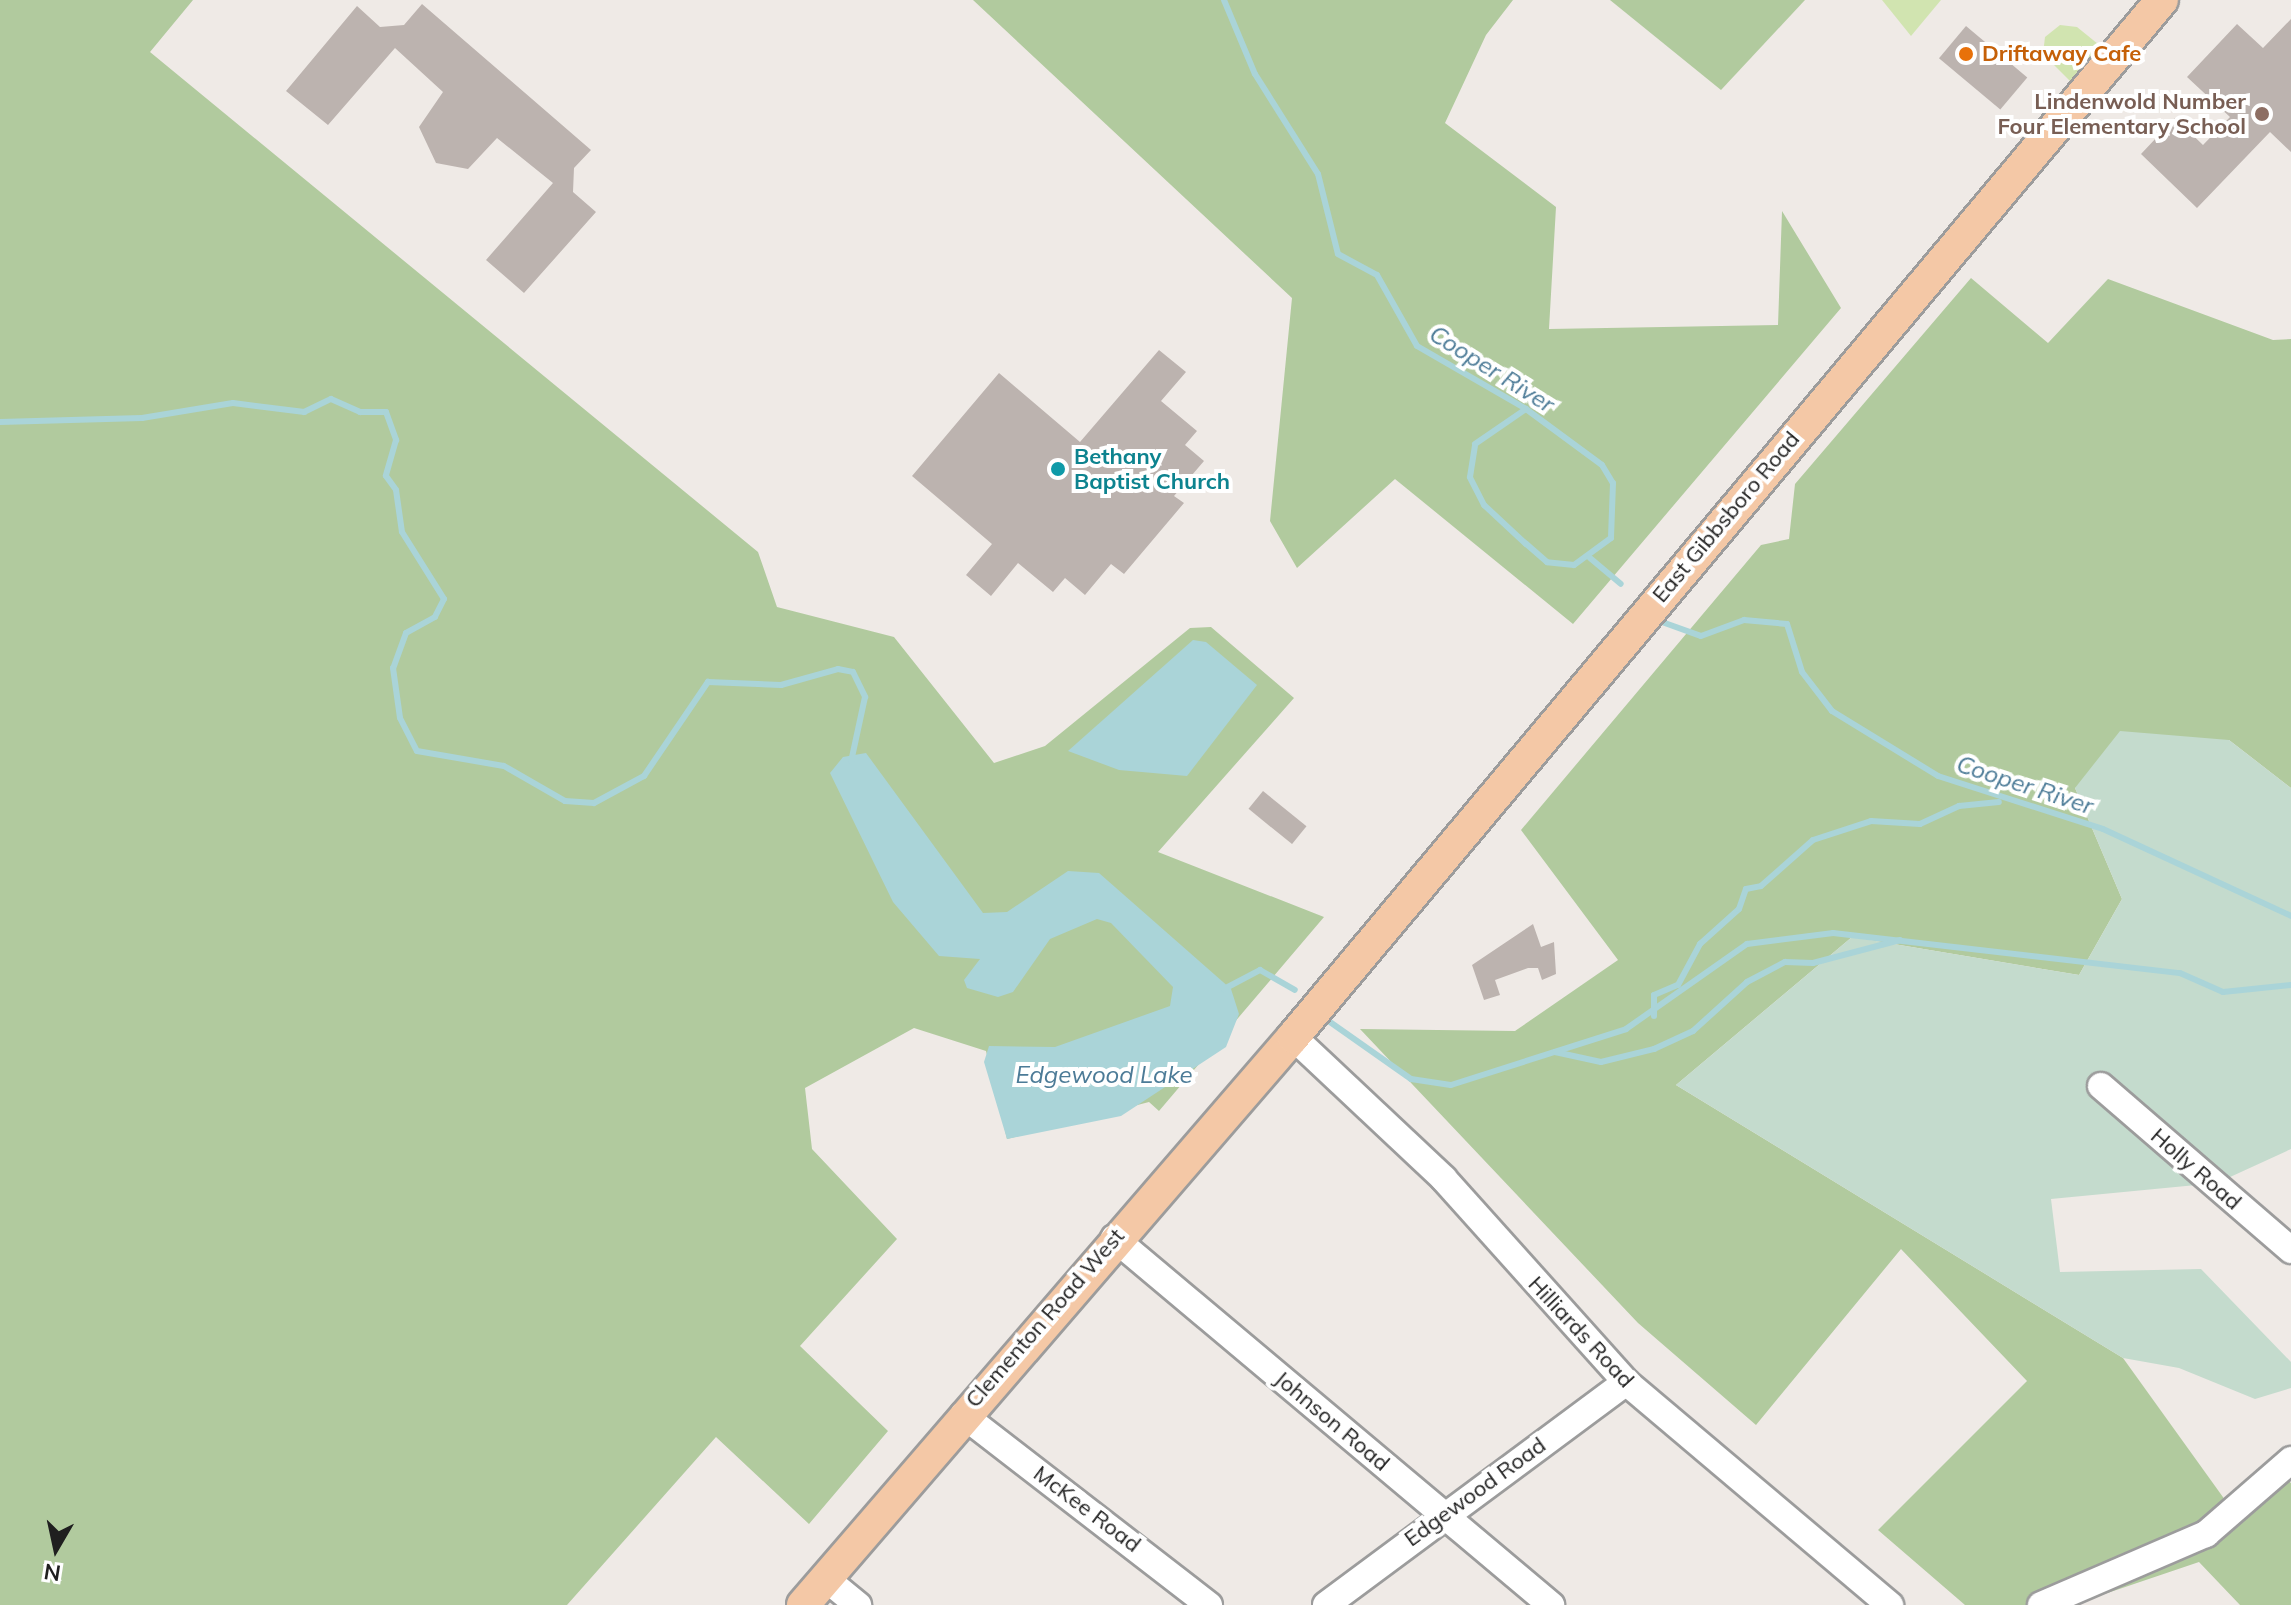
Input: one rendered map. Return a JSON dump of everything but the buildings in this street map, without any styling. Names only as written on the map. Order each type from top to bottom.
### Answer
[{"type":"main road","name":"East Gibbsboro Road","points":[[1293,1037],[2162,0]]},
{"type":"main road","name":"Clementon Road West","points":[[803,1605],[1114,1238],[1293,1037]]},
{"type":"street","name":"Hilliards Road","points":[[1293,1037],[1444,1179],[1626,1382],[1890,1605]]},
{"type":"street","name":"Holly Road","points":[[2101,1086],[2291,1250]]},
{"type":"street","name":"Johnson Road","points":[[1114,1238],[1551,1605]]},
{"type":"street","name":"Edgewood Road","points":[[1326,1605],[1443,1514],[1626,1382]]},
{"type":"street","name":"McKee Road","points":[[963,1415],[1209,1605]]},
{"type":"street","points":[[2041,1605],[2206,1534],[2291,1460]]},
{"type":"street","points":[[825,1578],[858,1605]]},
{"type":"green space","points":[[0,0],[193,0],[150,52],[758,552],[777,607],[894,637],[994,763],[1045,746],[1190,628],[1211,627],[1294,698],[1158,852],[1324,917],[1159,1111],[1149,1102],[1007,1139],[986,1051],[914,1028],[805,1088],[812,1149],[897,1239],[800,1346],[888,1431],[809,1524],[716,1437],[567,1605],[0,1605]]},
{"type":"green space","points":[[973,0],[1513,0],[1486,35],[1445,123],[1556,207],[1549,329],[1778,325],[1782,211],[1841,308],[1573,624],[1395,479],[1297,568],[1270,521],[1292,298]]},
{"type":"green space","points":[[1610,0],[1805,0],[1721,90]]},
{"type":"green space","points":[[1882,0],[1941,0],[1911,36]]},
{"type":"green space","points":[[2060,25],[2077,27],[2114,57],[2083,94],[2043,54],[2045,37]]},
{"type":"green space","points":[[1971,278],[2048,343],[2108,279],[2273,340],[2291,339],[2291,788],[2229,740],[2075,788],[2122,899],[2079,975],[1852,937],[1676,1085],[2123,1358],[2238,1518],[2281,1474],[2291,1483],[2291,1605],[2240,1605],[2199,1562],[2072,1605],[1965,1605],[1878,1530],[2027,1381],[1901,1249],[1756,1425],[1638,1323],[1360,1029],[1515,1031],[1618,960],[1521,830],[1761,545],[1789,539],[1795,484]]},
{"type":"green space","points":[[2120,731],[2229,740],[2291,788],[2291,1149],[2217,1183],[2051,1199],[2060,1272],[2201,1269],[2291,1362],[2291,1388],[2255,1399],[2179,1368],[2123,1358],[1676,1085],[1852,937],[2079,975],[2122,899],[2075,788]]},
{"type":"water","points":[[1193,640],[1206,642],[1257,685],[1187,776],[1119,770],[1068,751]]},
{"type":"water","name":"Edgewood Lake","points":[[866,753],[983,913],[1007,912],[1068,871],[1099,873],[1231,989],[1239,1014],[1226,1047],[1121,1116],[1007,1139],[984,1062],[989,1046],[1055,1047],[1170,1006],[1173,987],[1111,923],[1097,919],[1050,939],[1013,992],[998,997],[967,988],[964,980],[980,959],[939,956],[893,902],[830,773],[843,757]]},
{"type":"waterway","name":"Cooper River","points":[[1224,0],[1255,74],[1318,174],[1338,254],[1377,275],[1417,346],[1526,409],[1602,465],[1613,483],[1611,538],[1574,565],[1547,562],[1484,505],[1470,477],[1475,444],[1526,409]]},
{"type":"waterway","points":[[0,422],[142,418],[233,403],[304,412],[331,399],[360,412],[386,412],[396,440],[386,476],[396,490],[402,532],[444,599],[435,617],[406,633],[393,668],[400,718],[417,751],[504,766],[565,801],[594,803],[644,776],[708,682],[781,685],[838,669],[853,672],[865,697],[851,762]]},
{"type":"waterway","name":"Cooper River","points":[[1590,558],[1621,584]]},
{"type":"waterway","name":"Cooper River","points":[[1662,622],[1701,636],[1744,620],[1787,624],[1802,672],[1832,711],[1938,776],[2103,829],[2291,916]]},
{"type":"waterway","points":[[1654,1016],[1654,995],[1678,985],[1700,944],[1739,909],[1746,889],[1761,886],[1813,840],[1871,821],[1920,824],[1959,806],[1999,802]]},
{"type":"waterway","points":[[1330,1022],[1411,1079],[1451,1085],[1626,1029],[1747,944],[1833,933],[2180,973],[2223,992],[2291,985]]},
{"type":"waterway","points":[[1555,1052],[1601,1062],[1654,1049],[1693,1031],[1747,982],[1785,962],[1813,963],[1900,940]]},
{"type":"waterway","points":[[1224,989],[1260,970],[1295,990]]},
{"type":"place","name":"Driftaway Cafe","points":[[1966,54]]},
{"type":"place","name":"Lindenwold Number Four Elementary School","points":[[2262,114]]},
{"type":"place","name":"Bethany Baptist Church","points":[[1058,469]]}]
